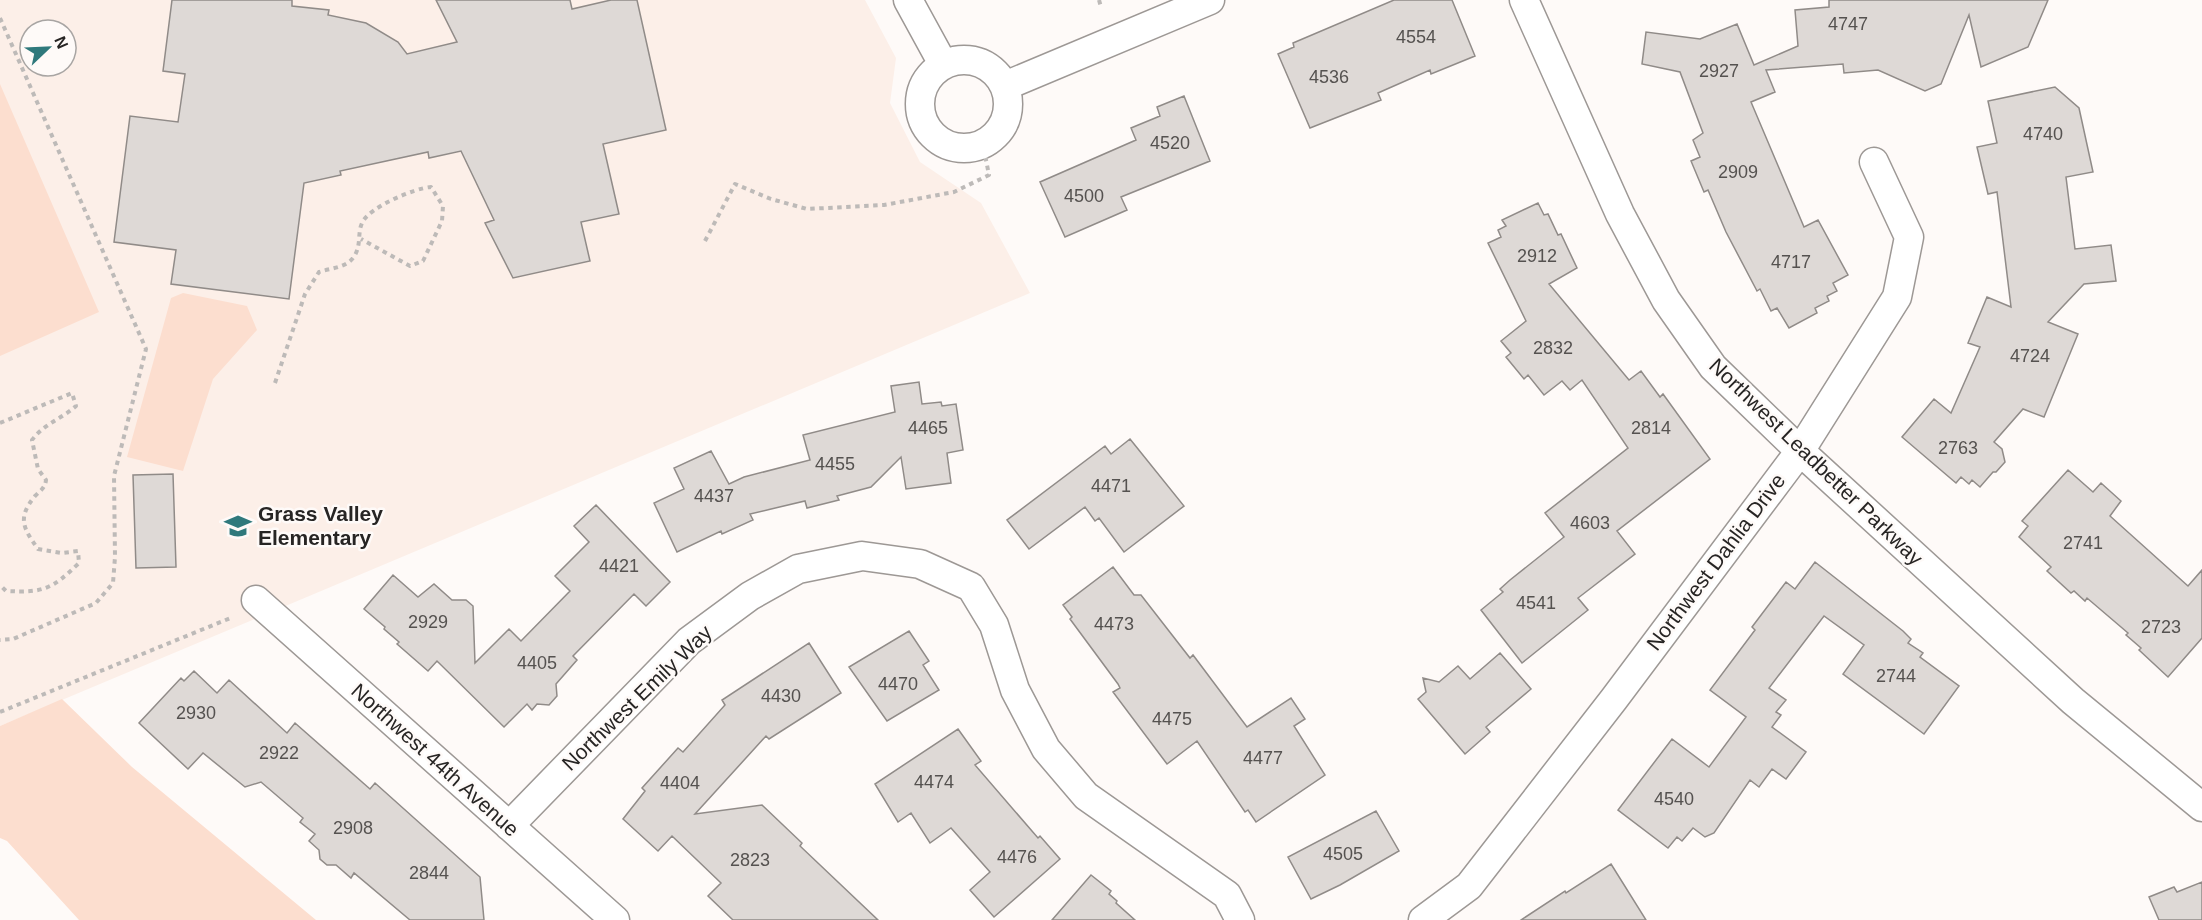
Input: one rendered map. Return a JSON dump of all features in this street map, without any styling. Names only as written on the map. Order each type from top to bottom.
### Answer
[{"type":"street","points":[[908,0],[943,64]]},
{"type":"street","points":[[1005,86],[1210,0]]},
{"type":"street","name":"Northwest Leadbetter Parkway","points":[[1524,0],[1620,213],[1666,300],[1713,368],[1800,451],[2073,701],[2202,807]]},
{"type":"street","points":[[971,60],[995,72],[1005,86],[1009,104],[1007,119],[998,134],[983,145],[963,150],[945,146],[925,129],[919,109],[922,87],[934,70],[943,64],[971,60]]},
{"type":"street","name":"Northwest Dahlia Drive","points":[[1423,920],[1469,886],[1800,451],[1897,297],[1909,237],[1874,162]]},
{"type":"street","name":"Northwest Emily Way","points":[[509,826],[689,641],[750,596],[798,569],[862,556],[920,564],[971,587],[994,625],[1015,690],[1046,749],[1086,796],[1227,895],[1240,920]]},
{"type":"street","name":"Northwest 44th Avenue","points":[[256,600],[615,920]]},
{"type":"path","points":[[1099,0],[1101,7]]},
{"type":"path","points":[[0,18],[146,349],[114,476],[113,583],[96,603],[14,639],[0,640]]},
{"type":"path","points":[[705,241],[735,184],[771,199],[807,209],[884,205],[954,192],[989,175],[983,145]]},
{"type":"path","points":[[275,383],[305,294],[320,272],[341,267],[352,259],[361,239],[362,222],[372,212],[415,188],[431,187],[443,207],[442,221],[423,261],[410,266],[361,239]]},
{"type":"path","points":[[0,423],[72,393],[76,406],[62,418],[44,425],[32,440],[38,469],[46,480],[45,487],[24,512],[24,529],[38,549],[62,554],[78,551],[80,563],[60,582],[35,593],[6,591],[0,585]]},
{"type":"path","points":[[0,712],[240,615],[256,600]]},
{"type":"shaded area","name":"Grass Valley Elementary","points":[[0,0],[865,0],[896,58],[890,103],[920,162],[981,203],[1030,293],[0,726]]},
{"type":"shaded area","points":[[0,84],[99,312],[0,356]]},
{"type":"shaded area","points":[[183,293],[247,306],[257,330],[213,379],[183,471],[127,457],[171,298]]},
{"type":"shaded area","points":[[62,699],[132,767],[316,920],[79,920],[7,841],[0,838],[0,726]]},
{"type":"building","points":[[172,0],[292,0],[292,6],[329,10],[328,15],[366,23],[398,42],[407,54],[457,42],[436,0],[570,0],[572,9],[611,0],[637,0],[666,130],[603,144],[619,214],[581,222],[590,261],[513,278],[485,223],[494,220],[461,151],[429,158],[428,152],[340,171],[341,175],[304,183],[289,299],[171,284],[176,250],[114,242],[130,116],[178,122],[185,74],[163,71]]},
{"type":"building","points":[[1394,0],[1452,0],[1475,56],[1431,74],[1430,70],[1378,93],[1381,100],[1310,128],[1278,54],[1294,47],[1293,43]]},
{"type":"building","points":[[1829,0],[2048,0],[2028,47],[1981,67],[1969,15],[1941,84],[1925,91],[1878,70],[1844,73],[1843,64],[1766,70],[1775,92],[1751,102],[1804,227],[1818,220],[1848,275],[1833,283],[1837,291],[1827,296],[1829,301],[1815,308],[1817,313],[1789,328],[1777,308],[1771,311],[1760,289],[1757,291],[1726,232],[1708,190],[1704,192],[1691,161],[1700,157],[1693,140],[1703,133],[1680,72],[1642,64],[1646,32],[1700,39],[1737,24],[1754,65],[1798,46],[1795,10],[1829,7]]},
{"type":"building","points":[[2055,87],[2079,108],[2093,172],[2066,177],[2075,249],[2111,245],[2116,281],[2084,284],[2048,322],[2078,334],[2044,417],[2023,409],[1994,442],[2002,449],[2005,462],[1996,472],[1993,472],[1980,487],[1972,480],[1969,484],[1961,477],[1956,483],[1902,437],[1934,399],[1951,413],[1980,347],[1968,343],[1987,297],[2011,307],[1997,192],[1988,194],[1977,147],[1997,143],[1988,101]]},
{"type":"building","points":[[1184,96],[1210,161],[1121,197],[1127,210],[1065,237],[1040,182],[1136,140],[1131,128],[1160,116],[1157,107]]},
{"type":"building","points":[[1538,203],[1544,215],[1548,214],[1558,235],[1561,234],[1577,268],[1549,284],[1629,380],[1641,371],[1660,397],[1663,394],[1710,459],[1617,531],[1635,554],[1578,598],[1588,610],[1522,663],[1481,610],[1503,592],[1500,589],[1510,580],[1564,537],[1545,513],[1628,448],[1582,380],[1570,390],[1562,381],[1544,395],[1528,375],[1524,379],[1506,357],[1511,353],[1501,341],[1526,321],[1488,243],[1501,237],[1498,230],[1506,226],[1502,220]]},
{"type":"building","points":[[919,382],[922,404],[941,402],[942,406],[956,404],[963,450],[947,453],[951,483],[906,489],[901,457],[871,487],[837,496],[839,500],[807,508],[805,501],[750,514],[753,520],[722,534],[721,531],[677,552],[654,503],[684,489],[674,468],[711,451],[729,484],[744,477],[810,460],[803,435],[895,412],[891,386]]},
{"type":"building","points":[[1130,439],[1184,506],[1124,552],[1099,518],[1095,521],[1085,507],[1029,549],[1007,520],[1105,446],[1111,454]]},
{"type":"building","points":[[2068,470],[2093,492],[2101,483],[2121,501],[2110,516],[2188,586],[2202,570],[2202,638],[2168,677],[2139,650],[2141,648],[2126,635],[2128,633],[2087,598],[2085,601],[2074,591],[2071,593],[2047,571],[2051,567],[2019,537],[2028,526],[2022,521]]},
{"type":"building","points":[[173,474],[176,567],[136,568],[133,475]]},
{"type":"building","points":[[596,505],[670,582],[646,606],[634,594],[573,656],[577,660],[556,684],[557,696],[549,705],[537,704],[532,710],[527,704],[504,727],[437,661],[428,671],[397,644],[399,642],[384,629],[385,627],[364,609],[393,575],[418,597],[434,584],[452,600],[466,600],[473,606],[475,663],[509,629],[521,641],[570,591],[555,576],[589,542],[574,526]]},
{"type":"building","points":[[1815,562],[1903,631],[1911,639],[1908,643],[1923,653],[1920,657],[1959,686],[1924,734],[1843,674],[1864,645],[1824,616],[1769,688],[1786,700],[1776,712],[1781,715],[1772,727],[1806,752],[1786,779],[1772,769],[1759,787],[1750,780],[1714,833],[1705,837],[1693,828],[1682,841],[1677,837],[1668,848],[1618,810],[1672,739],[1709,767],[1746,717],[1710,690],[1755,630],[1752,627],[1786,582],[1795,589]]},
{"type":"building","points":[[1113,567],[1134,595],[1141,595],[1190,658],[1193,655],[1247,727],[1291,698],[1305,719],[1294,726],[1325,775],[1256,822],[1248,810],[1245,812],[1197,741],[1167,764],[1113,692],[1120,688],[1118,684],[1070,619],[1072,617],[1063,605]]},
{"type":"building","points":[[909,631],[929,661],[923,665],[939,690],[887,721],[849,667]]},
{"type":"building","points":[[809,643],[841,693],[769,739],[766,736],[695,814],[762,805],[802,843],[800,846],[878,920],[733,920],[708,896],[721,883],[672,836],[658,851],[623,819],[645,791],[642,788],[678,748],[683,752],[725,705],[722,700]]},
{"type":"building","points":[[1500,653],[1531,689],[1486,727],[1490,732],[1465,754],[1418,699],[1426,692],[1423,678],[1439,682],[1458,666],[1470,679]]},
{"type":"building","points":[[194,671],[217,693],[229,680],[287,733],[295,723],[370,789],[375,783],[480,877],[484,920],[410,920],[354,873],[351,878],[336,865],[327,865],[320,859],[319,850],[309,841],[315,834],[300,822],[303,818],[261,782],[245,787],[203,753],[188,769],[139,723],[181,678],[184,681]]},
{"type":"building","points":[[958,729],[981,761],[975,765],[1038,838],[1040,836],[1060,859],[994,917],[970,890],[990,872],[951,828],[930,843],[911,813],[898,822],[875,784]]},
{"type":"building","points":[[1376,811],[1399,851],[1311,899],[1288,857]]},
{"type":"building","points":[[1611,864],[1646,920],[1521,920],[1565,891],[1566,893]]},
{"type":"building","points":[[1091,875],[1111,891],[1109,894],[1117,901],[1116,903],[1135,920],[1052,920]]},
{"type":"building","points":[[2202,882],[2202,920],[2159,920],[2149,897],[2174,887],[2177,892]]},
{"type":"place","name":"Grass Valley Elementary","points":[[238,526]]}]
